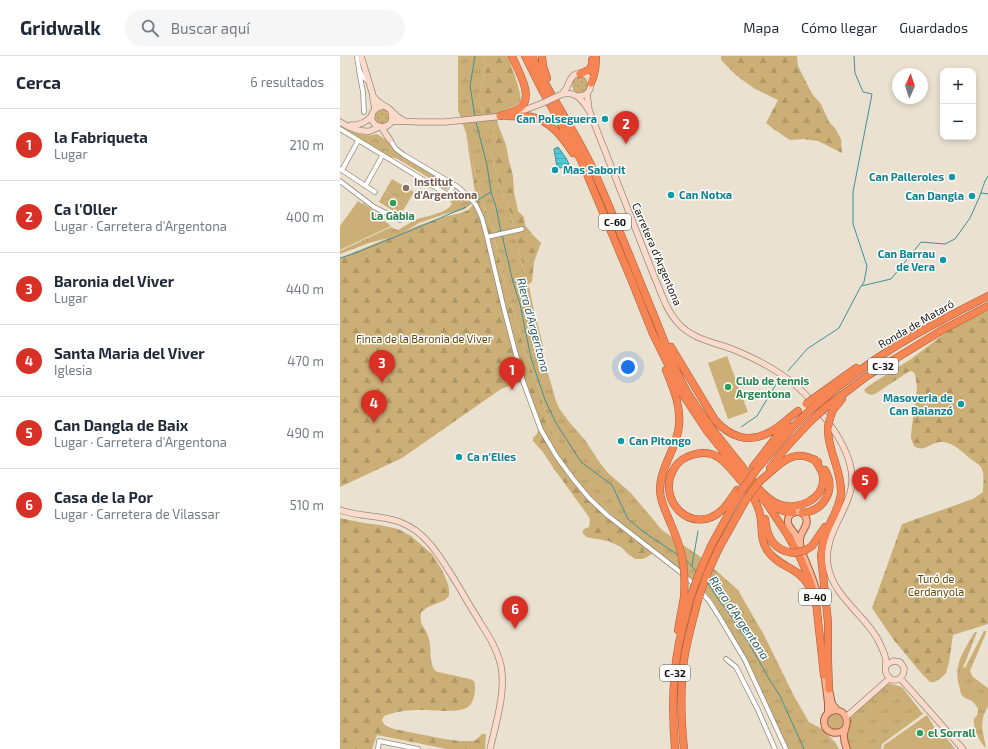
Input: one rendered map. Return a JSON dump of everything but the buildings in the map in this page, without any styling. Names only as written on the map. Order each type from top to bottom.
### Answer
[{"type":"highway","points":[[500,116],[520,108],[526,95],[512,56]]},
{"type":"highway","name":"C-60","points":[[525,56],[541,88],[572,142],[587,173],[653,334],[686,400],[707,431],[765,498],[773,506],[783,511],[793,513]]},
{"type":"highway","name":"C-60","points":[[532,56],[544,82],[583,148],[596,176],[666,346],[685,388],[702,416],[751,483]]},
{"type":"highway","points":[[542,56],[546,75],[564,110],[567,120]]},
{"type":"highway","points":[[580,74],[590,69],[592,64],[592,56]]},
{"type":"highway","points":[[591,83],[596,56]]},
{"type":"highway","points":[[500,116],[532,117],[547,123],[560,135],[587,173]]},
{"type":"highway","name":"Ronda de Mataró","points":[[816,400],[838,380],[895,343],[917,334],[988,296]]},
{"type":"highway","name":"Ronda de Mataró","points":[[760,481],[782,451],[825,408],[867,376],[944,329],[988,306]]},
{"type":"highway","points":[[658,326],[715,420],[729,433],[744,438],[762,436],[806,404],[816,400]]},
{"type":"highway","points":[[829,689],[828,622],[821,556],[822,545],[828,528],[838,508],[841,487],[827,434],[830,418],[840,401],[868,379],[944,329]]},
{"type":"highway","points":[[653,334],[656,347],[679,407],[678,435],[661,481],[660,490],[663,505],[679,545],[683,560],[685,582],[691,598]]},
{"type":"highway","name":"C-32","points":[[675,749],[673,703],[676,661],[679,642],[700,571],[711,546],[739,492],[755,468],[809,412],[816,400]]},
{"type":"highway","points":[[755,468],[781,430],[798,411]]},
{"type":"highway","points":[[739,492],[715,515],[699,520],[684,516],[674,505],[669,490],[669,482],[671,475],[678,464],[688,456],[701,452],[719,458],[731,470],[753,497],[758,506],[761,519],[762,540],[766,549],[774,558],[799,573],[807,582],[814,602],[823,654]]},
{"type":"highway","points":[[760,481],[788,458],[804,456],[820,463],[827,474],[829,486],[828,493],[822,503],[815,510],[802,513]]},
{"type":"highway","points":[[751,483],[774,502],[789,507],[802,505],[818,494],[823,483],[822,472],[815,460]]},
{"type":"highway","name":"C-32","points":[[684,749],[681,704],[691,598],[707,574],[719,548],[747,498],[760,481]]},
{"type":"highway","points":[[751,483],[763,508],[766,528],[771,541],[775,546],[793,553],[812,546],[818,539],[834,510],[839,494],[839,481]]},
{"type":"highway","name":"B-40","points":[[751,483],[787,534],[800,557],[808,576],[816,602],[823,654],[824,675]]},
{"type":"main road","name":"C-60","points":[[793,513],[802,513]]},
{"type":"main road","points":[[793,513],[790,515],[788,520],[789,526],[803,550]]},
{"type":"main road","points":[[802,513],[806,517],[807,524],[800,539],[817,593],[821,616],[823,654],[832,704],[846,717],[846,726],[843,736],[847,749]]},
{"type":"main road","points":[[792,529],[798,531],[804,528]]},
{"type":"main road","name":"B-40","points":[[824,675],[828,703],[828,713],[824,719],[825,726],[840,742],[843,749]]},
{"type":"main road","points":[[828,713],[830,711],[838,710]]},
{"type":"main road","points":[[832,732],[839,733],[845,729]]},
{"type":"street","points":[[357,56],[363,92],[364,112]]},
{"type":"street","points":[[361,56],[368,81],[377,102],[388,108],[401,119],[411,122]]},
{"type":"street","points":[[359,71],[368,81]]},
{"type":"street","points":[[341,125],[370,131],[380,127],[385,127],[396,121],[432,123],[460,121],[519,113],[561,94],[566,89],[573,76],[580,74],[587,76],[591,83],[590,89],[583,96],[561,94]]},
{"type":"street","points":[[568,84],[569,90],[583,101],[589,110]]},
{"type":"street","points":[[341,125],[356,125],[367,121],[372,116],[375,109],[372,92]]},
{"type":"street","points":[[587,93],[589,110]]},
{"type":"street","points":[[375,109],[383,106]]},
{"type":"street","name":"Carretera d'Argentona","points":[[589,110],[654,276],[672,316],[687,332],[734,350],[784,376],[805,393],[826,419],[841,443],[849,461],[852,479],[846,506],[833,530],[829,542],[827,552],[828,565],[833,581],[839,591],[877,636],[885,657],[886,666]]},
{"type":"street","points":[[390,140],[388,129],[392,116],[391,112]]},
{"type":"street","points":[[372,116],[373,122],[380,127],[396,149],[451,182],[466,194],[476,205],[489,237],[504,309],[523,380],[541,430],[557,457],[589,498],[607,515],[679,571],[697,587],[710,602],[745,660],[786,749]]},
{"type":"street","points":[[341,125],[358,141],[448,195],[452,188],[451,182]]},
{"type":"street","points":[[358,141],[341,170],[375,192]]},
{"type":"street","points":[[366,185],[382,156]]},
{"type":"street","points":[[340,181],[374,208],[400,220]]},
{"type":"street","points":[[489,237],[520,229]]},
{"type":"street","points":[[340,510],[400,522],[419,532],[439,556],[491,640],[497,652],[501,666],[502,692],[490,749]]},
{"type":"street","points":[[885,657],[893,661],[900,662],[904,666],[904,673],[900,678],[894,680],[886,674],[885,670],[886,666],[893,661]]},
{"type":"street","points":[[726,660],[736,667],[758,710],[775,749]]},
{"type":"street","points":[[846,717],[890,678]]},
{"type":"street","points":[[900,678],[962,749]]},
{"type":"street","points":[[378,749],[379,741],[418,749]]},
{"type":"green space","points":[[458,56],[484,56],[485,73],[479,100],[490,133],[490,148],[501,192],[507,203],[512,219],[542,341],[547,370],[559,408],[585,440],[608,473],[631,493],[662,530],[702,558],[738,590],[764,635],[794,696],[809,722],[822,729],[835,742],[839,749],[787,749],[745,657],[713,601],[700,586],[634,534],[598,503],[574,477],[548,423],[540,392],[525,350],[508,294],[496,245],[494,229],[480,193],[466,133],[458,110]]},
{"type":"green space","points":[[484,56],[508,56],[520,92],[520,101],[513,107],[498,113],[497,122],[506,145],[513,176],[514,192],[518,211],[524,217],[525,225],[541,243],[534,262],[532,282],[528,284],[512,219],[507,203],[501,192],[490,148],[490,133],[479,100],[485,73]]},
{"type":"green space","points":[[721,56],[797,56],[798,66],[808,86],[813,95],[821,104],[829,122],[835,128],[841,139],[842,153],[818,141],[803,139],[790,140],[766,123],[778,100],[755,89],[737,76],[721,60]]},
{"type":"green space","points":[[580,77],[586,79],[588,85],[586,91],[580,93],[574,91],[572,85],[574,79]]},
{"type":"green space","points":[[382,109],[389,114],[390,117],[385,124],[382,125],[375,120],[374,117],[379,110]]},
{"type":"green space","points":[[340,125],[348,130],[358,133],[367,135],[376,134],[390,141],[396,150],[450,183],[447,190],[436,185],[436,182],[396,158],[390,157],[340,128]]},
{"type":"green space","name":"Finca de la Baronia de Viver","points":[[466,133],[480,193],[494,229],[496,245],[508,294],[525,350],[540,392],[548,423],[574,469],[574,477],[598,503],[654,553],[645,558],[635,559],[621,547],[608,541],[586,537],[582,532],[584,529],[589,527],[589,517],[543,452],[533,441],[538,429],[521,382],[501,389],[402,458],[340,487],[340,258],[420,225],[468,210],[473,205],[475,193]]},
{"type":"green space","points":[[392,179],[414,192],[407,204],[385,191]]},
{"type":"green space","points":[[457,187],[473,203],[463,210],[445,214],[419,223],[399,235],[369,243],[340,254],[340,251],[391,227],[398,230],[415,220],[445,210],[452,204],[450,201]]},
{"type":"green space","name":"La Gàbia","points":[[385,191],[407,204],[400,215],[379,202]]},
{"type":"green space","points":[[358,201],[374,211],[374,213],[391,226],[340,250],[340,226]]},
{"type":"green space","name":"Turó de Cerdanyola","points":[[988,311],[988,624],[953,635],[946,673],[935,682],[930,682],[893,639],[872,608],[902,524],[973,499],[983,492],[983,473],[979,465],[949,443],[940,442],[924,448],[914,446],[911,434],[917,387],[915,374],[912,371],[908,372],[875,394],[871,395],[866,393],[864,390],[911,359],[952,328]]},
{"type":"green space","name":"Club de tennis Argentona","points":[[727,356],[748,412],[728,419],[708,363]]},
{"type":"green space","points":[[340,518],[398,529],[411,536],[432,554],[442,570],[449,589],[449,596],[445,600],[428,607],[421,612],[421,623],[429,640],[431,660],[434,670],[470,679],[475,683],[474,697],[471,704],[466,708],[453,711],[410,710],[392,713],[384,716],[382,720],[384,724],[394,729],[460,741],[476,740],[482,734],[486,734],[485,749],[447,749],[377,735],[372,749],[340,749]]},
{"type":"green space","points":[[984,631],[986,631],[986,633],[970,671],[973,677],[988,688],[988,706],[983,717],[982,728],[986,748],[979,739],[974,724],[974,719],[978,709],[972,701],[965,698],[961,694],[957,673],[960,660],[974,633],[977,632],[963,667],[965,668]]},
{"type":"green space","points":[[888,683],[902,687],[923,714],[882,744],[881,749],[850,749],[847,737],[850,718]]},
{"type":"green space","points":[[832,714],[838,714],[843,719],[841,728],[838,730],[832,730],[827,725],[827,719]]},
{"type":"green space","name":"el Sorrall","points":[[927,715],[941,738],[945,736],[955,749],[883,749],[884,745]]},
{"type":"water","points":[[558,147],[569,164],[560,168],[557,167],[554,149]]},
{"type":"waterway","name":"Riera d'Argentona","points":[[475,56],[470,86],[475,117]]},
{"type":"waterway","points":[[854,56],[855,73],[863,92],[872,94],[853,192],[853,224],[867,266],[862,285]]},
{"type":"waterway","name":"Riera d'Argentona","points":[[476,122],[501,232]]},
{"type":"waterway","points":[[788,371],[807,349],[839,328],[861,286],[891,279],[921,242],[945,244],[955,239],[970,218],[988,176]]},
{"type":"waterway","points":[[478,200],[491,192]]},
{"type":"waterway","points":[[981,193],[988,194]]},
{"type":"waterway","points":[[340,258],[466,207]]},
{"type":"waterway","name":"Riera d'Argentona","points":[[502,235],[513,282],[520,304],[531,358],[545,400],[556,423],[581,462],[612,485],[628,519],[645,533],[678,555]]},
{"type":"waterway","points":[[741,427],[757,416],[778,381]]},
{"type":"waterway","points":[[692,566],[698,531]]},
{"type":"waterway","name":"Riera d'Argentona","points":[[686,560],[696,571]]},
{"type":"waterway","name":"Riera d'Argentona","points":[[708,583],[747,640],[780,696],[804,749]]},
{"type":"place","name":"Can Polseguera","points":[[605,119]]},
{"type":"place","name":"Ca l'Oller","points":[[626,144]]},
{"type":"place","name":"Mas Saborit","points":[[555,170]]},
{"type":"place","name":"Can Palleroles","points":[[952,177]]},
{"type":"place","name":"Institut d'Argentona","points":[[406,188]]},
{"type":"place","name":"Can Notxa","points":[[671,195]]},
{"type":"place","name":"Can Dangla","points":[[972,196]]},
{"type":"place","name":"La Gàbia","points":[[393,203]]},
{"type":"place","name":"Can Barrau de Vera","points":[[943,260]]},
{"type":"place","name":"Baronia del Viver","points":[[382,383]]},
{"type":"place","name":"Club de tennis Argentona","points":[[728,387]]},
{"type":"place","name":"la Fabriqueta","points":[[512,390]]},
{"type":"place","name":"Masoveria de Can Balanzó","points":[[961,404]]},
{"type":"place","name":"Santa Maria del Viver","points":[[374,423]]},
{"type":"place","name":"Can Pitongo","points":[[621,441]]},
{"type":"place","name":"Ca n'Elies","points":[[459,457]]},
{"type":"place","name":"Can Dangla de Baix","points":[[865,500]]},
{"type":"place","name":"Casa de la Por","points":[[515,629]]},
{"type":"place","name":"el Sorrall","points":[[920,733]]}]
